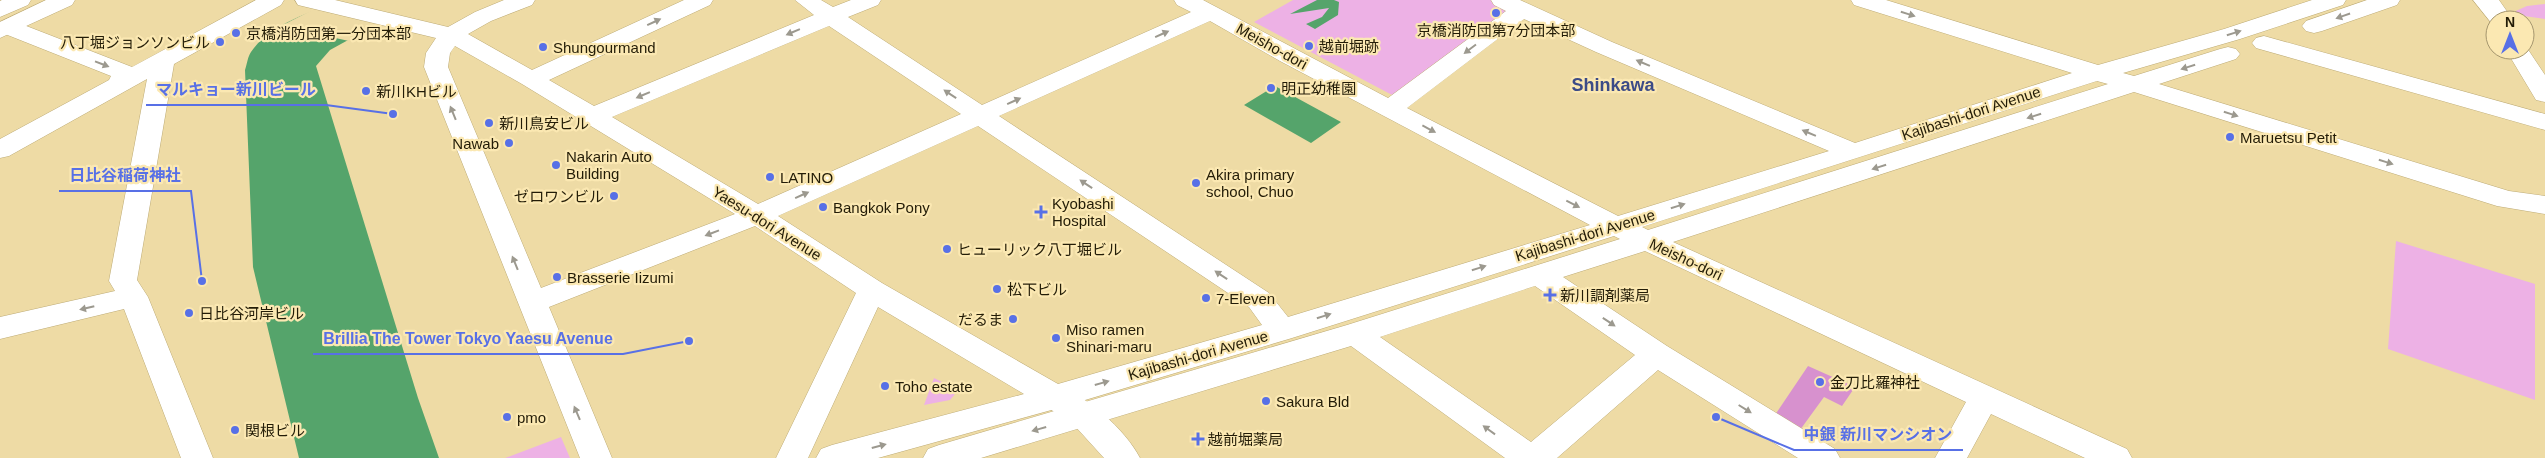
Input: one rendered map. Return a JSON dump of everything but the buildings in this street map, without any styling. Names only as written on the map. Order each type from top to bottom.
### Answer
[{"type":"street","points":[[3,23],[20,0]]},
{"type":"street","points":[[3,23],[64,0]]},
{"type":"street","points":[[0,150],[120,82],[273,0]]},
{"type":"street","points":[[524,0],[450,34],[440,47],[436,57],[438,75],[596,458]]},
{"type":"street","points":[[531,79],[702,0]]},
{"type":"street","points":[[806,0],[1259,300],[1282,330]]},
{"type":"street","points":[[591,117],[870,0]]},
{"type":"street","name":"Meisho-dori","points":[[1185,0],[1208,13],[1232,23],[1288,56],[1615,226],[2116,458]]},
{"type":"street","points":[[1862,0],[2507,200],[2545,205]]},
{"type":"street","name":"Kajibashi-dori Avenue","points":[[832,458],[1055,397],[1282,330],[1854,152],[2097,73],[2232,34],[2335,0]]},
{"type":"street","name":"Kajibashi-dori Avenue","points":[[939,458],[1086,416],[1355,334],[2264,43],[2389,0]]},
{"type":"street","points":[[2484,0],[2494,10]]},
{"type":"street","name":"Yaesu-dori Avenue","points":[[313,2],[450,34],[531,79],[591,117],[757,215],[872,290],[1086,416],[1124,458]]},
{"type":"street","points":[[1390,109],[1513,5],[1612,50],[1854,152]]},
{"type":"street","points":[[531,303],[757,215],[982,116],[1208,13]]},
{"type":"street","points":[[3,23],[125,73],[120,82]]},
{"type":"street","points":[[2264,43],[2545,122]]},
{"type":"street","points":[[163,59],[123,281],[134,297],[197,458]]},
{"type":"street","points":[[2524,60],[2545,95]]},
{"type":"street","points":[[1539,275],[1656,354],[1824,458]]},
{"type":"street","points":[[792,458],[872,290]]},
{"type":"street","points":[[0,328],[134,297]]},
{"type":"street","points":[[1355,334],[1529,458]]},
{"type":"street","points":[[1535,458],[1656,354]]},
{"type":"street","points":[[1951,458],[1985,396]]},
{"type":"shaded area","points":[[338,0],[421,0],[330,50],[316,66],[418,398],[439,458],[299,458],[253,267],[245,70],[248,58],[251,52],[268,34],[303,15]]},
{"type":"shaded area","points":[[1293,0],[1492,0],[1513,10],[1394,96],[1254,22]]},
{"type":"shaded area","points":[[1317,0],[1334,0],[1339,2],[1338,15],[1315,29],[1306,24],[1322,17],[1329,8],[1290,14]]},
{"type":"shaded area","points":[[2545,4],[2545,19],[2535,18],[2535,10],[2518,10],[2527,6]]},
{"type":"shaded area","points":[[1275,86],[1341,122],[1311,143],[1244,105]]},
{"type":"shaded area","points":[[2396,241],[2535,284],[2535,400],[2388,349]]},
{"type":"shaded area","points":[[1808,366],[1855,387],[1842,406],[1824,397],[1800,430],[1775,415]]},
{"type":"shaded area","points":[[934,378],[954,388],[956,393],[950,400],[924,405]]},
{"type":"shaded area","points":[[561,437],[570,458],[505,458]]},
{"type":"pier","points":[[332,0],[424,0],[349,41],[281,26]]},
{"type":"place","name":"京橋消防団第7分団本部","points":[[1496,13]]},
{"type":"place","name":"京橋消防団第一分団本部","points":[[236,33]]},
{"type":"place","name":"八丁堀ジョンソンビル","points":[[220,42]]},
{"type":"place","name":"越前堀跡","points":[[1309,46]]},
{"type":"place","name":"Shungourmand","points":[[543,47]]},
{"type":"place","name":"明正幼稚園","points":[[1271,88]]},
{"type":"place","name":"新川KHビル","points":[[366,91]]},
{"type":"place","name":"マルキョー新川ビール","points":[[393,114]]},
{"type":"place","name":"新川鳥安ビル","points":[[489,123]]},
{"type":"place","name":"Maruetsu Petit","points":[[2230,137]]},
{"type":"place","name":"Nawab","points":[[509,143]]},
{"type":"place","name":"Nakarin Auto Building","points":[[556,165]]},
{"type":"place","name":"LATINO","points":[[770,177]]},
{"type":"place","name":"Akira primary school, Chuo","points":[[1196,183]]},
{"type":"place","name":"ゼロワンビル","points":[[614,196]]},
{"type":"place","name":"Bangkok Pony","points":[[823,207]]},
{"type":"place","name":"Kyobashi Hospital","points":[[1041,212]]},
{"type":"place","name":"ヒューリック八丁堀ビル","points":[[947,249]]},
{"type":"place","name":"Brasserie Iizumi","points":[[557,277]]},
{"type":"place","name":"日比谷稲荷神社","points":[[202,281]]},
{"type":"place","name":"松下ビル","points":[[997,289]]},
{"type":"place","name":"新川調剤薬局","points":[[1550,295]]},
{"type":"place","name":"7-Eleven","points":[[1206,298]]},
{"type":"place","name":"日比谷河岸ビル","points":[[189,313]]},
{"type":"place","name":"だるま","points":[[1013,319]]},
{"type":"place","name":"Miso ramen Shinari-maru","points":[[1056,338]]},
{"type":"place","name":"Brillia The Tower Tokyo Yaesu Avenue","points":[[689,341]]},
{"type":"place","name":"金刀比羅神社","points":[[1820,382]]},
{"type":"place","name":"Toho estate","points":[[885,386]]},
{"type":"place","name":"Sakura Bld","points":[[1266,401]]},
{"type":"place","name":"pmo","points":[[507,417]]},
{"type":"place","name":"中銀 新川マンシオン","points":[[1716,417]]},
{"type":"place","name":"関根ビル","points":[[235,430]]},
{"type":"place","name":"越前堀薬局","points":[[1198,439]]},
{"type":"district","name":"Shinkawa","points":[[1613,85]]}]
